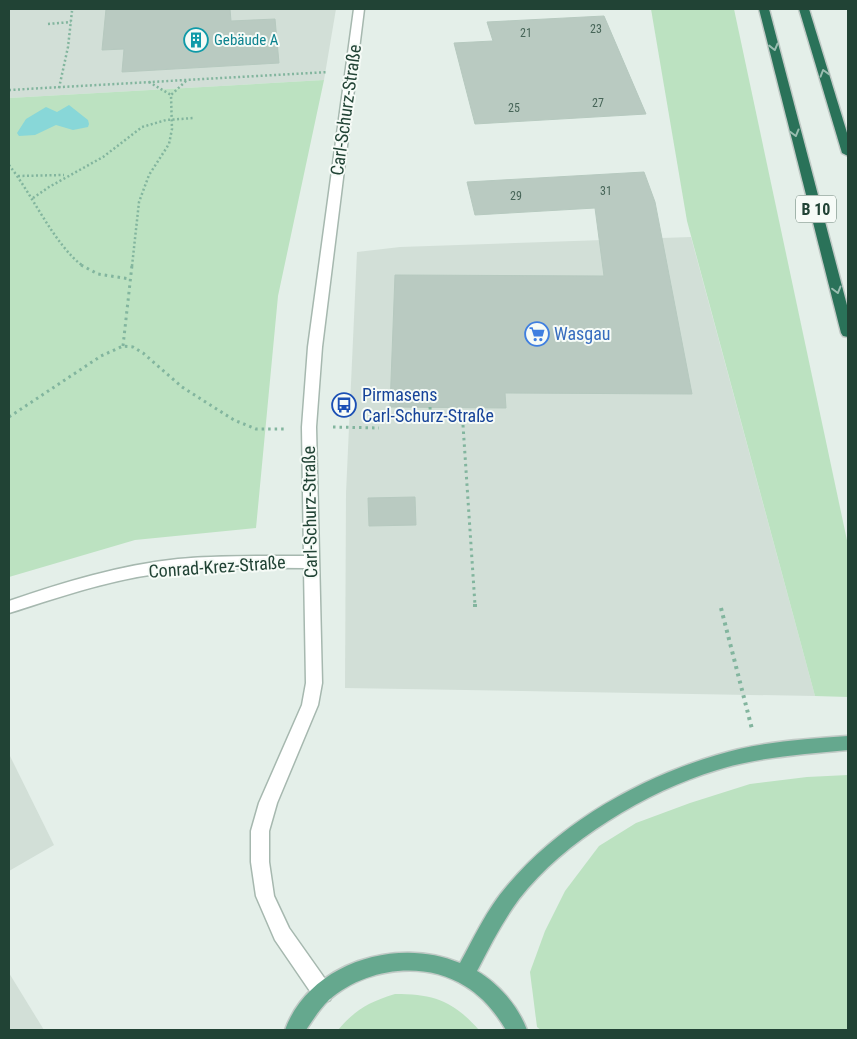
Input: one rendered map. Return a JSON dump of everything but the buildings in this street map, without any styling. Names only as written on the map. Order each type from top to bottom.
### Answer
[{"type":"highway","name":"B 10","points":[[764,9],[848,333]]},
{"type":"highway","points":[[804,9],[848,153]]},
{"type":"main road","points":[[464,975],[495,917],[521,885],[553,852],[589,824],[629,799],[675,777],[717,762],[759,753],[848,743]]},
{"type":"main road","points":[[295,1030],[304,1014],[323,993],[348,975],[376,964],[406,960],[436,964],[464,975],[489,992],[509,1015],[517,1030]]},
{"type":"street","name":"Carl-Schurz-Straße","points":[[323,993],[282,934],[265,896],[260,862],[260,831],[268,803],[310,705],[314,660],[309,427],[315,347],[359,9]]},
{"type":"street","name":"Conrad-Krez-Straße","points":[[9,606],[53,591],[116,575],[178,565],[234,562],[311,562]]},
{"type":"path","points":[[58,88],[72,12]]},
{"type":"path","points":[[48,24],[71,22]]},
{"type":"path","points":[[9,90],[351,71]]},
{"type":"path","points":[[124,346],[139,202],[149,175],[169,144],[172,130],[171,95],[187,80]]},
{"type":"path","points":[[148,82],[171,95]]},
{"type":"path","points":[[34,198],[45,188],[101,158],[140,126],[151,121],[172,118],[194,118]]},
{"type":"path","points":[[9,165],[34,198],[58,238],[77,261],[90,270],[105,276],[130,279]]},
{"type":"path","points":[[18,176],[68,175]]},
{"type":"path","points":[[9,417],[101,356],[124,346],[132,347],[143,353],[182,387],[234,420],[256,429],[309,427]]},
{"type":"path","points":[[430,407],[431,426]]},
{"type":"path","points":[[463,425],[475,610]]},
{"type":"path","points":[[347,427],[379,428]]},
{"type":"path","points":[[721,608],[759,753]]},
{"type":"shaded area","points":[[9,9],[336,9],[324,80],[9,98]]},
{"type":"shaded area","points":[[691,237],[815,696],[345,688],[346,493],[357,252],[400,247]]},
{"type":"shaded area","points":[[9,754],[54,845],[9,871]]},
{"type":"shaded area","points":[[9,973],[44,1030],[9,1030]]},
{"type":"green space","points":[[651,9],[734,9],[848,545],[848,697],[815,696],[687,221]]},
{"type":"green space","points":[[324,80],[278,296],[256,528],[135,540],[9,577],[9,98]]},
{"type":"green space","points":[[848,775],[848,1030],[541,1030],[537,1027],[530,972],[545,931],[565,891],[599,846],[636,823],[750,784],[807,777]]},
{"type":"green space","points":[[395,994],[409,994],[442,1001],[460,1012],[479,1030],[338,1030],[364,1007]]},
{"type":"water","points":[[69,105],[88,120],[88,127],[73,130],[56,125],[35,135],[19,136],[17,133],[26,119],[46,107],[57,112]]},
{"type":"place","name":"Gebäude A","points":[[196,40]]},
{"type":"place","name":"Wasgau","points":[[537,334]]},
{"type":"place","name":"Pirmasens Carl-Schurz-Straße","points":[[344,405]]}]
